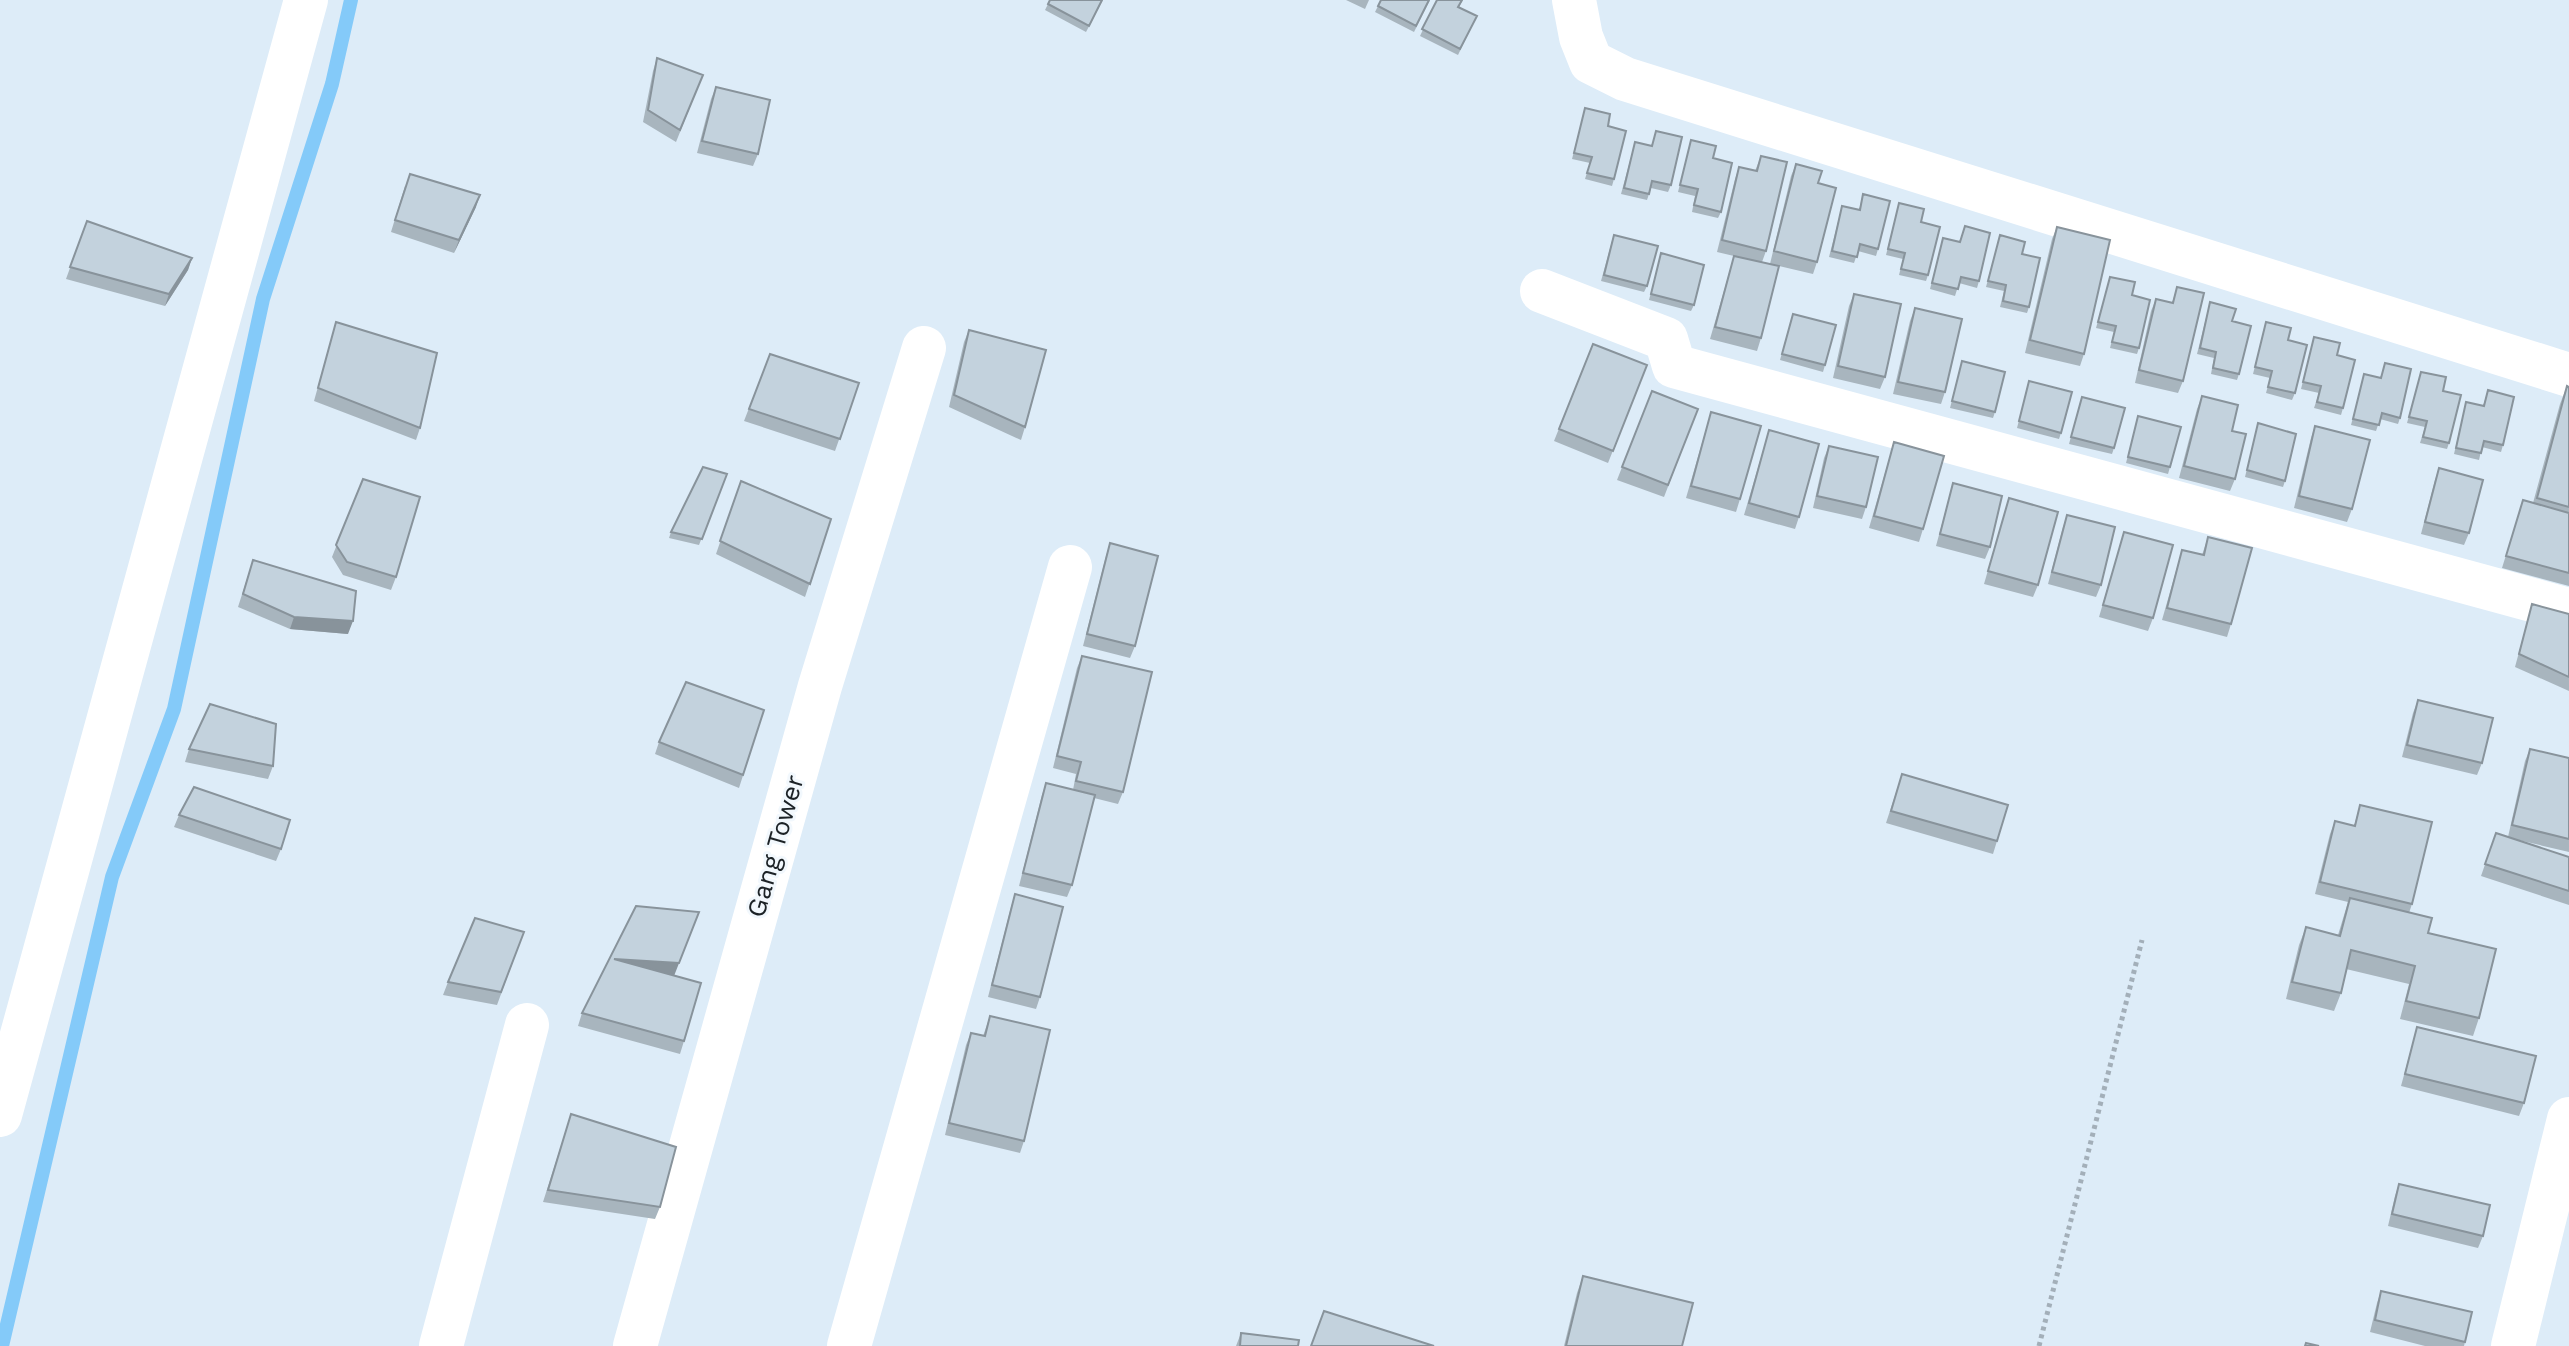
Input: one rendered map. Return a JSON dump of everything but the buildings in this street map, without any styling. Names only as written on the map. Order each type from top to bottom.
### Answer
[{"type":"street","points":[[0,1115],[306,0]]},
{"type":"street","points":[[1574,0],[1581,37],[1591,62],[1625,79],[2569,375]]},
{"type":"street","points":[[1542,291],[1666,339],[1674,366],[2569,610]]},
{"type":"street","name":"Gang Tower","points":[[635,1346],[820,686],[924,348]]},
{"type":"street","points":[[849,1346],[1070,567]]},
{"type":"street","points":[[441,1346],[527,1025]]},
{"type":"street","points":[[2513,1346],[2569,1119]]},
{"type":"path","points":[[2039,1346],[2142,940]]},
{"type":"waterway","points":[[2,1346],[112,877],[174,709],[263,299],[332,84],[351,0]]}]
